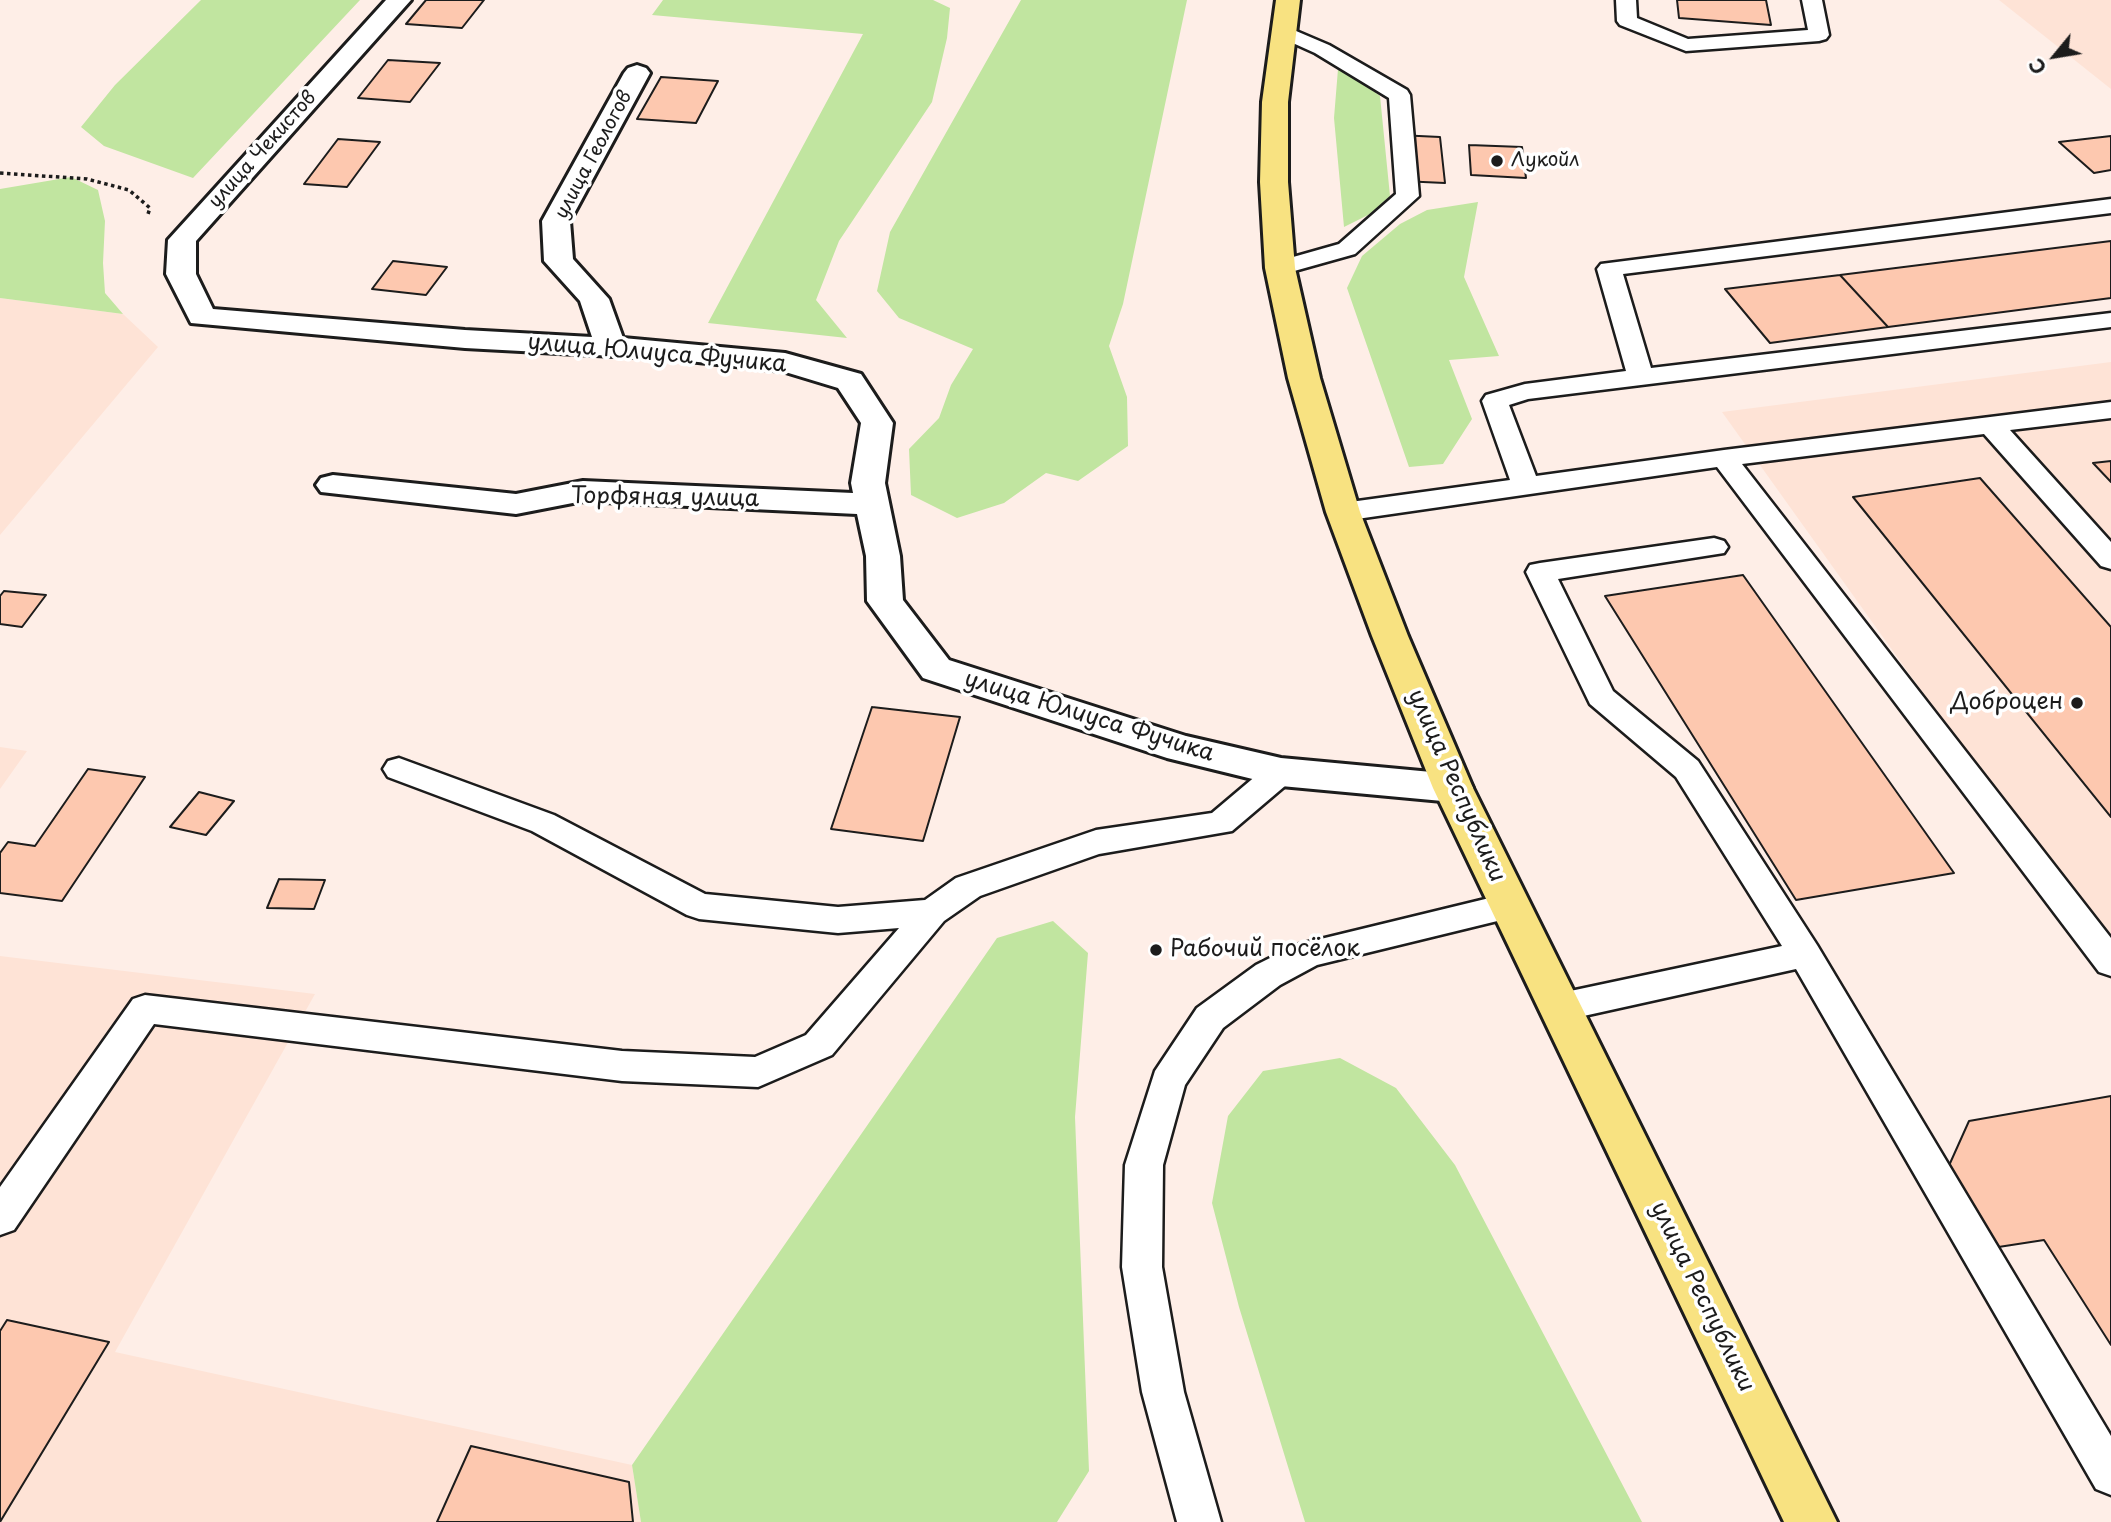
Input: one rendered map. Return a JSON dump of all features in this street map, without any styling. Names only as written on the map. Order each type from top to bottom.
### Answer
[{"type":"main road","name":"улица Республики","points":[[1285,16],[1275,102],[1274,182],[1280,268],[1304,378],[1343,512],[1390,636],[1453,788],[1811,1522]]},
{"type":"street","name":"улица Чекистов","points":[[202,317],[181,274],[182,240],[399,0]]},
{"type":"street","name":"улица Геологов","points":[[611,347],[594,299],[559,261],[556,221],[637,73]]},
{"type":"street","name":"улица Юлиуса Фучика","points":[[202,317],[785,362],[850,381],[877,423],[868,483],[883,556],[885,601],[936,669],[1181,748],[1281,772],[1453,788]]},
{"type":"street","name":"Торфяная улица","points":[[333,485],[516,504],[583,491],[873,504]]},
{"type":"lane","points":[[1626,0],[1627,21],[1686,45],[1819,35],[1812,0]]},
{"type":"lane","points":[[1280,268],[1347,248],[1408,196],[1399,95],[1322,49],[1285,16]]},
{"type":"lane","points":[[1641,377],[1609,269],[2111,206]]},
{"type":"lane","points":[[1526,486],[1495,401],[1525,393],[1641,377],[2111,320]]},
{"type":"lane","points":[[1343,512],[1724,458],[2111,410]]},
{"type":"lane","points":[[1991,425],[2111,560]]},
{"type":"lane","points":[[1724,458],[2111,963]]},
{"type":"lane","points":[[1714,547],[1540,572],[1601,697],[1687,769],[1805,954],[2111,1475]]},
{"type":"lane","points":[[399,769],[543,823],[699,906],[838,920],[932,912]]},
{"type":"lane","points":[[0,1218],[145,1009],[609,1064],[758,1072],[819,1045],[932,912],[968,887],[1096,842],[1221,823],[1281,772]]},
{"type":"lane","points":[[1199,1522],[1163,1392],[1142,1267],[1143,1165],[1168,1080],[1210,1018],[1268,975],[1308,954],[1510,905]]},
{"type":"lane","points":[[1561,1007],[1805,954]]},
{"type":"path","points":[[0,173],[87,179]]},
{"type":"shaded area","points":[[1999,0],[2111,0],[2111,89]]},
{"type":"shaded area","points":[[0,298],[123,314],[158,347],[0,535]]},
{"type":"shaded area","points":[[2111,362],[2111,956],[1722,412]]},
{"type":"shaded area","points":[[0,747],[27,751],[0,789]]},
{"type":"shaded area","points":[[0,956],[315,994],[115,1352],[632,1465],[641,1522],[0,1522]]},
{"type":"green space","points":[[201,0],[360,0],[193,178],[104,146],[81,127],[115,85]]},
{"type":"green space","points":[[663,0],[933,0],[950,8],[947,38],[932,102],[839,241],[816,300],[847,338],[708,323],[863,34],[652,15]]},
{"type":"green space","points":[[1021,0],[1187,0],[1123,304],[1109,346],[1127,397],[1128,446],[1078,481],[1046,473],[1004,503],[957,518],[911,495],[909,449],[939,418],[951,385],[973,349],[899,318],[877,291],[890,232]]},
{"type":"green space","points":[[1338,69],[1358,79],[1380,96],[1390,196],[1370,214],[1344,227],[1334,118]]},
{"type":"green space","points":[[71,177],[98,190],[105,221],[105,293],[123,314],[0,298],[0,189]]},
{"type":"green space","points":[[1478,202],[1464,277],[1499,356],[1449,360],[1472,419],[1443,464],[1409,467],[1347,288],[1362,256],[1400,224],[1427,210]]},
{"type":"green space","points":[[1053,921],[1088,953],[1075,1117],[1089,1471],[1057,1522],[641,1522],[632,1465],[997,938]]},
{"type":"green space","points":[[1340,1058],[1396,1088],[1455,1165],[1642,1522],[1305,1522],[1239,1307],[1212,1203],[1228,1116],[1263,1071]]},
{"type":"building","points":[[426,0],[484,0],[462,28],[406,24]]},
{"type":"building","points":[[1677,0],[1766,0],[1771,25],[1679,18]]},
{"type":"building","points":[[388,60],[440,63],[410,102],[358,98]]},
{"type":"building","points":[[661,77],[718,81],[696,123],[637,119]]},
{"type":"building","points":[[1398,135],[1440,137],[1445,183],[1401,181]]},
{"type":"building","points":[[2111,136],[2111,170],[2094,173],[2059,142]]},
{"type":"building","points":[[338,139],[380,142],[347,187],[304,184]]},
{"type":"building","name":"Лукойл","points":[[1469,145],[1522,147],[1526,178],[1471,175]]},
{"type":"building","points":[[2111,241],[2111,298],[1888,327],[1840,275]]},
{"type":"building","points":[[393,261],[447,267],[426,295],[372,289]]},
{"type":"building","points":[[1840,275],[1888,327],[1770,343],[1725,289]]},
{"type":"building","points":[[2111,461],[2111,482],[2093,463]]},
{"type":"building","points":[[1980,478],[2111,627],[2111,817],[1853,497]]},
{"type":"building","points":[[1743,575],[1954,873],[1796,900],[1605,596]]},
{"type":"building","points":[[4,591],[46,595],[22,627],[0,624],[0,596]]},
{"type":"building","points":[[872,707],[960,717],[923,841],[831,829]]},
{"type":"building","points":[[88,769],[145,777],[62,901],[0,893],[0,853],[8,842],[35,846]]},
{"type":"building","points":[[199,792],[234,801],[206,835],[170,827]]},
{"type":"building","points":[[279,879],[325,880],[314,909],[267,908]]},
{"type":"building","points":[[2111,1096],[2111,1345],[2044,1240],[1992,1248],[1947,1170],[1969,1121]]},
{"type":"building","points":[[7,1320],[109,1342],[0,1522],[0,1331]]},
{"type":"building","points":[[471,1446],[629,1482],[633,1522],[437,1522]]},
{"type":"place","name":"Лукойл","points":[[1497,161]]},
{"type":"place","name":"Доброцен","points":[[2077,703]]},
{"type":"place","name":"Рабочий посёлок","points":[[1156,950]]}]
